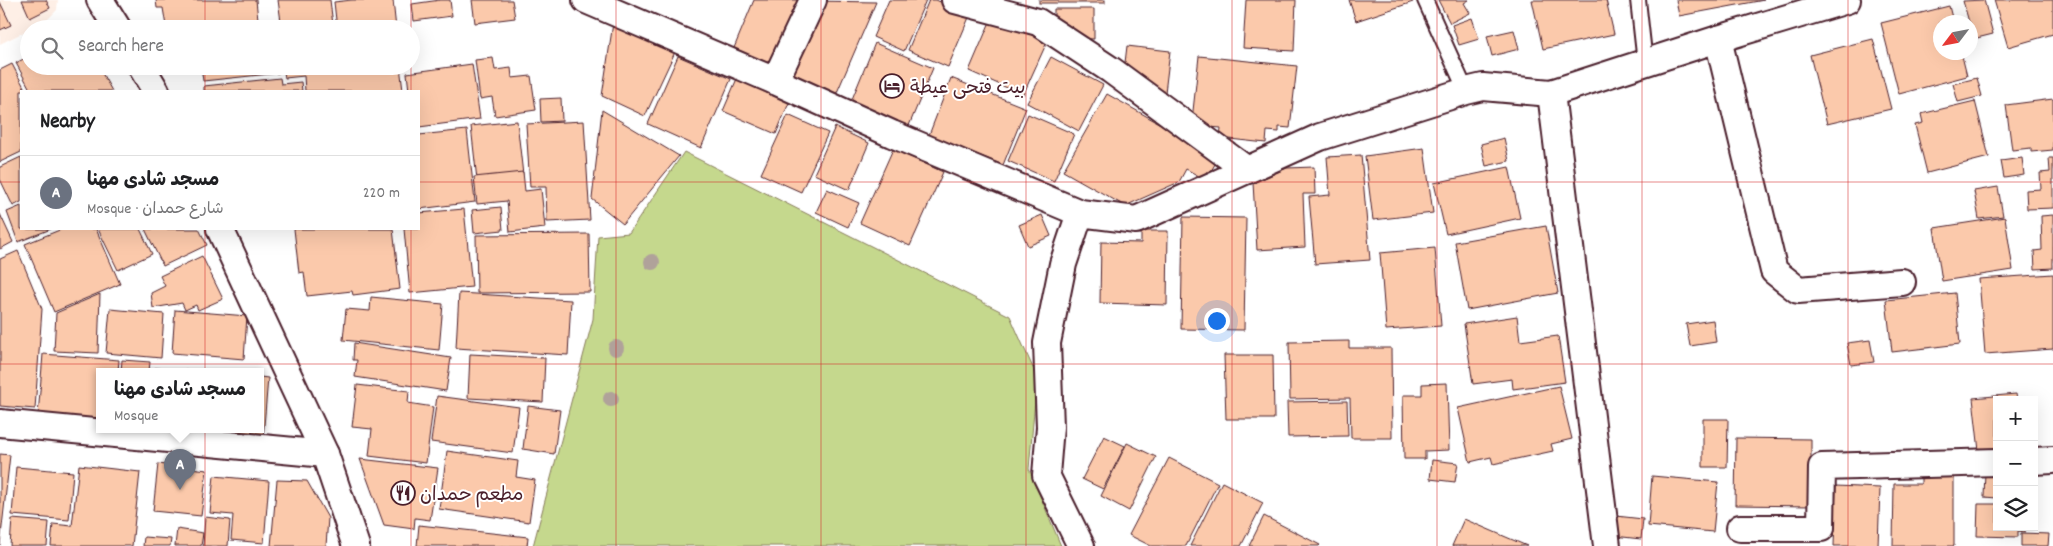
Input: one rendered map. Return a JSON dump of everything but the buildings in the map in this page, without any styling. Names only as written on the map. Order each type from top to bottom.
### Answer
[{"type":"street","points":[[100,0],[112,20]]},
{"type":"street","points":[[586,0],[775,81],[892,134],[1080,213],[1136,220],[1320,137],[1466,91],[1483,87],[1551,93],[1847,0]]},
{"type":"street","points":[[775,81],[812,0]]},
{"type":"street","points":[[955,0],[1038,22],[1111,70],[1247,170]]},
{"type":"street","points":[[1718,39],[1774,271],[1798,290],[1902,282]]},
{"type":"street","points":[[146,75],[155,90]]},
{"type":"street","points":[[1551,93],[1608,546]]},
{"type":"street","points":[[1080,213],[1063,264],[1047,343],[1050,428],[1046,475],[1081,546]]},
{"type":"street","points":[[220,230],[325,454],[356,546]]},
{"type":"street","points":[[0,422],[96,431]]},
{"type":"street","points":[[112,433],[325,454]]},
{"type":"street","points":[[2038,461],[2053,460]]},
{"type":"street","points":[[1740,528],[1821,528],[1822,467],[1993,462]]},
{"type":"lane","points":[[1425,0],[1466,91]]},
{"type":"lane","points":[[1638,0],[1645,62]]},
{"type":"shaded area","points":[[0,0],[58,0],[57,10],[47,20],[20,20],[20,34],[0,44]]},
{"type":"green space","points":[[684,152],[1010,316],[1037,377],[1029,469],[1061,546],[533,546],[593,319],[598,236],[629,233]]},
{"type":"place","name":"بيت فتحى عيطة","points":[[892,86]]},
{"type":"place","name":"مسجد شادى مهنا","points":[[180,490]]},
{"type":"place","name":"مطعم حمدان","points":[[403,493]]}]
